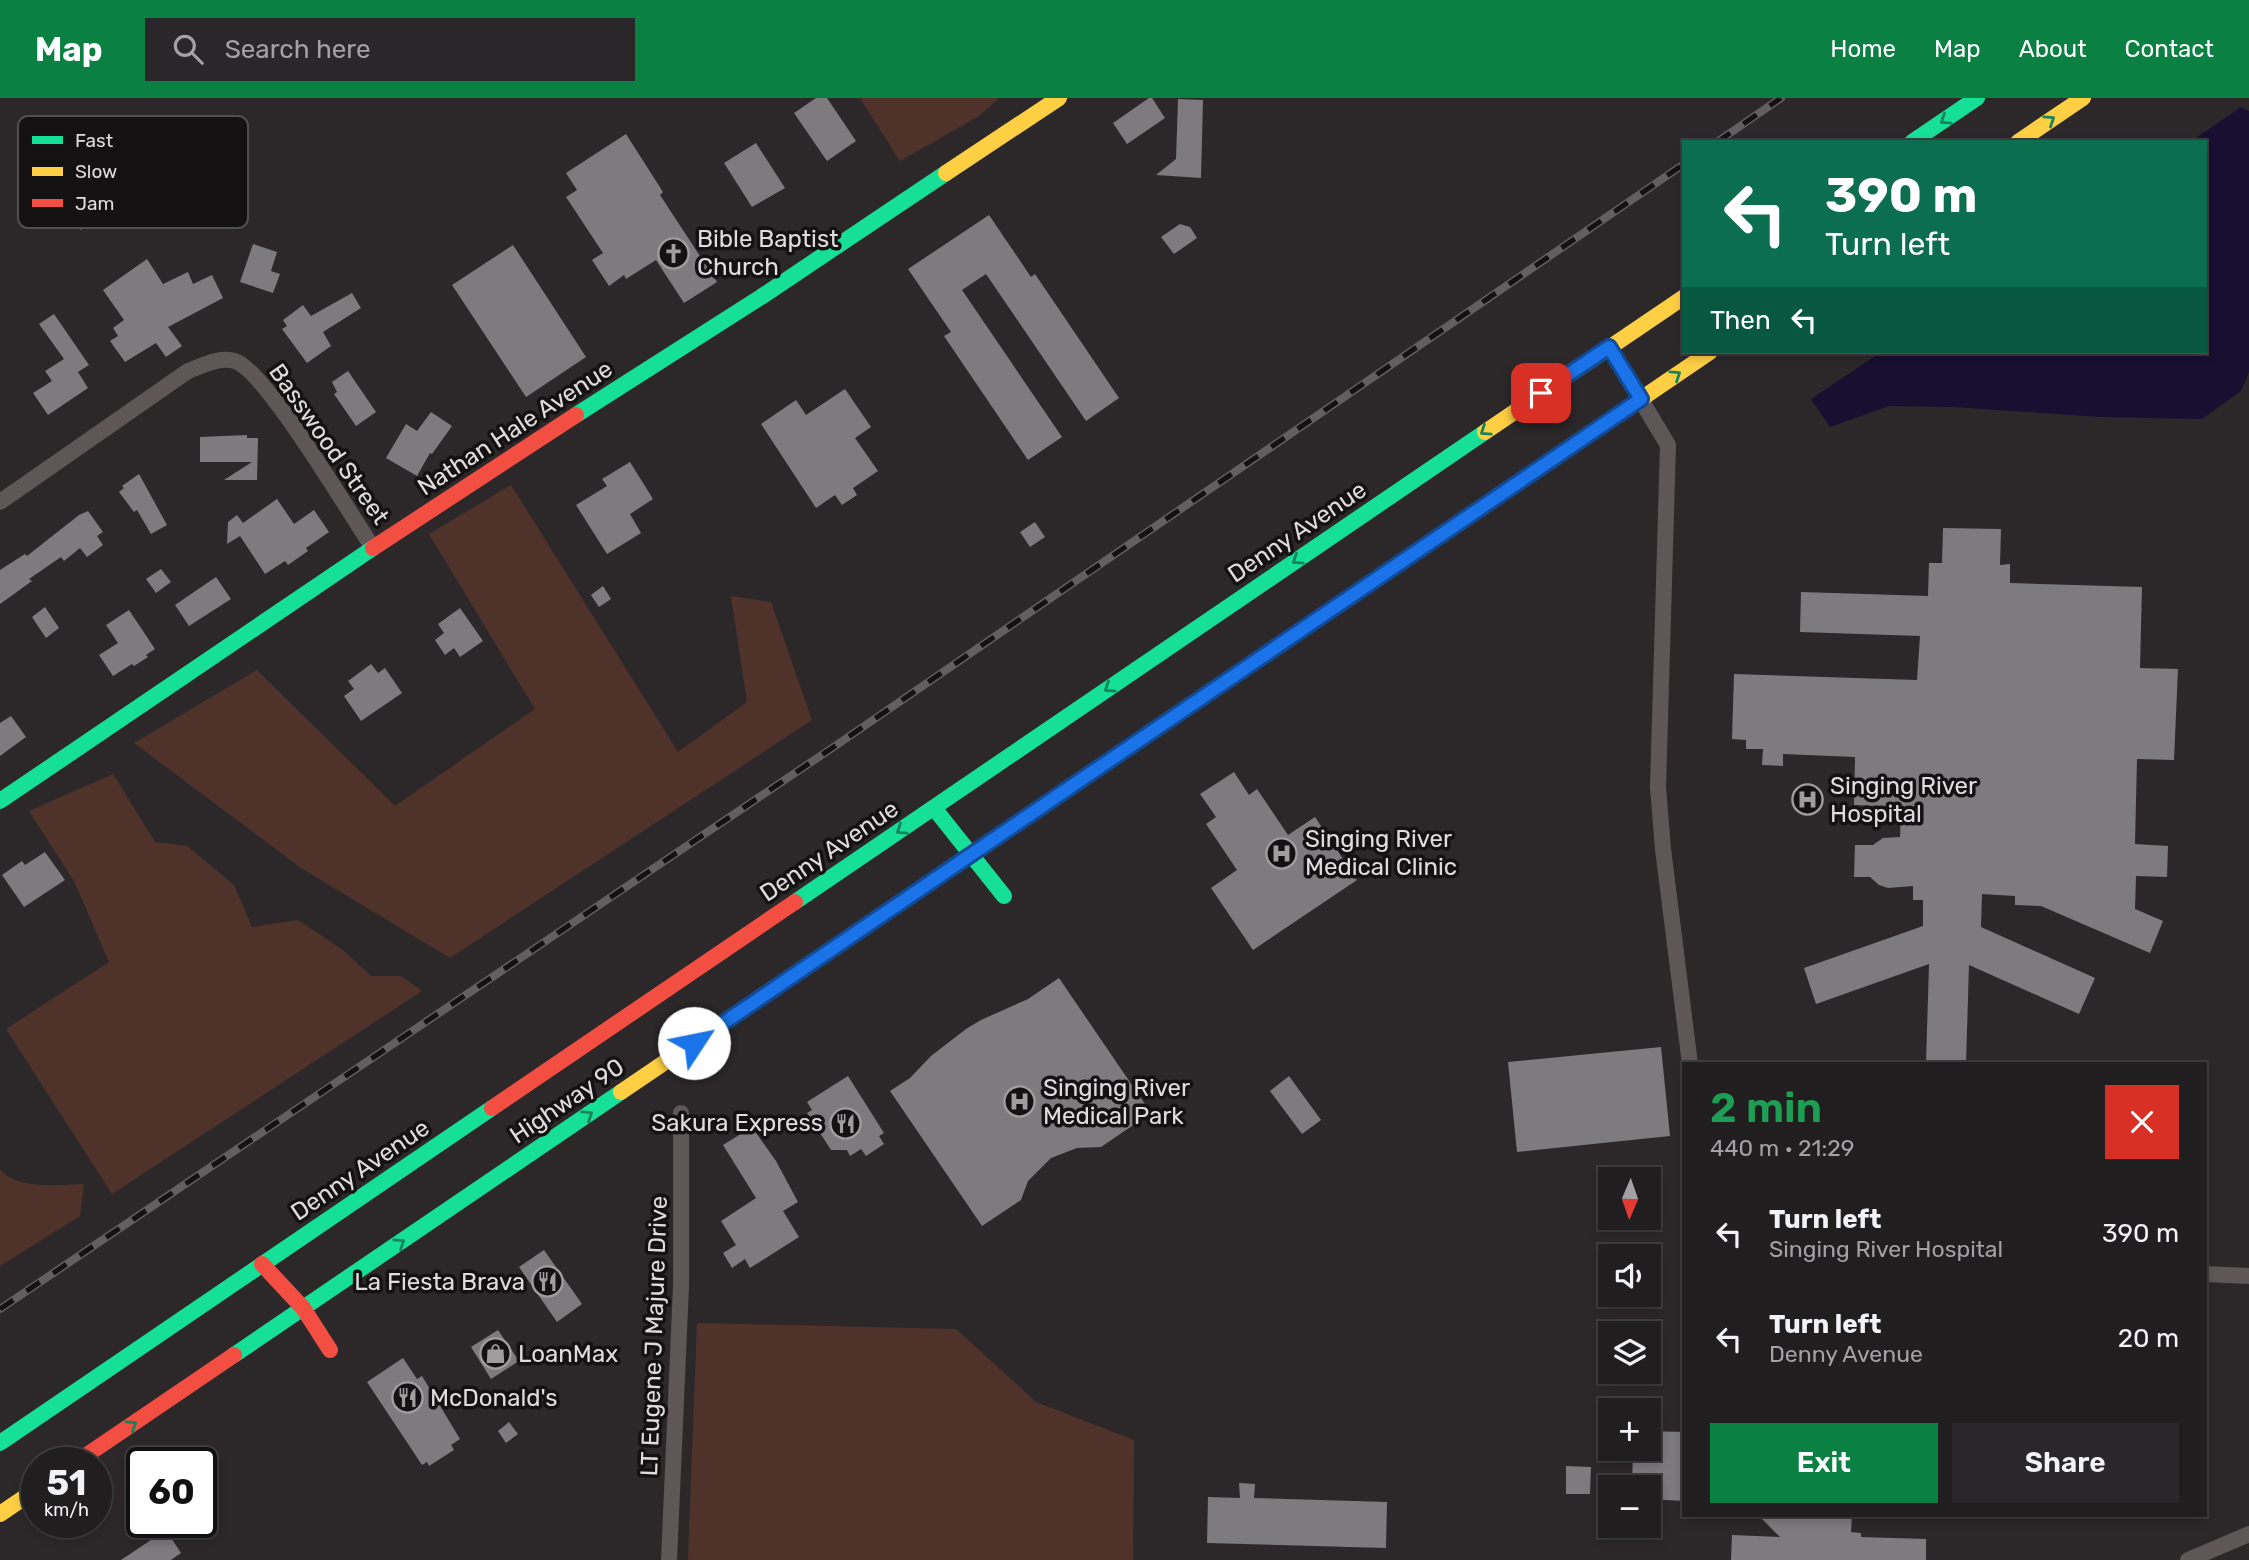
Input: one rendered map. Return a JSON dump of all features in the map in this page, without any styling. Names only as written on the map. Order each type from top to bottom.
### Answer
[{"type":"main road","name":"Nathan Hale Avenue","points":[[0,801],[486,472],[761,297],[1059,98]]},
{"type":"main road","points":[[1915,140],[1977,98]]},
{"type":"main road","points":[[2021,140],[2082,98]]},
{"type":"main road","name":"Denny Avenue","points":[[0,1443],[1682,298]]},
{"type":"main road","name":"Highway 90","points":[[99,1447],[1707,354]]},
{"type":"main road","points":[[934,808],[1004,895]]},
{"type":"main road","points":[[262,1264],[303,1308],[330,1350]]},
{"type":"main road","points":[[0,1514],[21,1500]]},
{"type":"street","points":[[1609,347],[1668,445],[1658,788],[1690,1062]]},
{"type":"street","name":"Basswood Street","points":[[0,502],[188,371],[222,360],[234,360],[247,367],[277,402],[373,548]]},
{"type":"street","name":"LT Eugene J Majure Drive","points":[[669,1560],[681,1286],[681,1113]]},
{"type":"street","points":[[2207,1274],[2249,1276]]},
{"type":"street","points":[[2188,1560],[2249,1534]]},
{"type":"shaded area","points":[[860,98],[999,98],[979,116],[900,161]]},
{"type":"shaded area","points":[[2241,107],[2249,111],[2249,372],[2241,391],[2202,419],[2100,417],[1953,407],[1889,406],[1830,427],[1811,399],[1878,354],[2207,354],[2207,140],[2193,140]]},
{"type":"shaded area","points":[[511,485],[678,752],[747,702],[731,596],[771,602],[812,720],[450,958],[301,868],[134,743],[257,670],[395,806],[535,709],[429,534]]},
{"type":"shaded area","points":[[113,774],[155,842],[187,846],[234,885],[252,927],[298,920],[343,950],[371,976],[401,976],[422,991],[112,1194],[6,1029],[109,962],[75,883],[29,811]]},
{"type":"shaded area","points":[[0,1169],[7,1176],[27,1183],[84,1184],[80,1216],[0,1266]]},
{"type":"shaded area","points":[[697,1323],[956,1329],[1036,1402],[1134,1440],[1133,1560],[688,1560]]},
{"type":"building","points":[[816,98],[827,98],[856,141],[827,161],[794,113]]},
{"type":"building","points":[[1152,98],[1165,118],[1127,144],[1113,123]]},
{"type":"building","points":[[1178,99],[1203,100],[1201,178],[1156,175],[1176,159]]},
{"type":"building","points":[[626,134],[663,192],[660,195],[717,282],[684,303],[656,260],[626,279],[624,275],[609,286],[592,260],[603,253],[566,197],[577,190],[566,173]]},
{"type":"building","points":[[756,143],[785,188],[752,207],[724,163]]},
{"type":"building","points":[[989,215],[1031,277],[1035,274],[1119,398],[1086,421],[986,274],[962,290],[1062,437],[1028,460],[944,336],[951,332],[908,269]]},
{"type":"building","points":[[1180,224],[1190,227],[1197,238],[1174,254],[1161,237]]},
{"type":"building","points":[[253,244],[277,252],[271,271],[280,274],[273,293],[240,282]]},
{"type":"building","points":[[513,245],[586,357],[526,397],[452,285]]},
{"type":"building","points":[[147,259],[163,284],[188,272],[193,284],[212,275],[223,298],[168,327],[182,346],[166,357],[156,343],[125,362],[110,341],[118,336],[113,328],[124,320],[103,290]]},
{"type":"building","points":[[352,293],[361,308],[323,332],[331,346],[307,363],[282,329],[287,326],[283,320],[303,305],[311,316]]},
{"type":"building","points":[[54,314],[89,365],[78,372],[88,388],[48,415],[33,393],[52,381],[45,371],[64,359],[39,324]]},
{"type":"building","points":[[348,371],[376,412],[356,426],[334,394],[337,392],[332,382]]},
{"type":"building","points":[[845,389],[871,427],[855,438],[878,471],[853,488],[857,495],[842,505],[835,495],[816,508],[761,424],[796,400],[806,415]]},
{"type":"building","points":[[431,412],[452,426],[432,454],[430,453],[417,476],[386,458],[406,424],[417,431]]},
{"type":"building","points":[[247,435],[247,438],[258,438],[257,480],[224,480],[252,462],[200,462],[200,437]]},
{"type":"building","points":[[630,462],[653,499],[630,514],[641,533],[607,554],[576,505],[607,486],[602,479]]},
{"type":"building","points":[[139,474],[167,525],[151,534],[137,510],[134,512],[119,492],[124,488],[122,486]]},
{"type":"building","points":[[277,499],[294,524],[314,510],[329,532],[288,565],[285,561],[265,574],[240,536],[227,544],[228,522],[237,515],[243,523]]},
{"type":"building","points":[[88,511],[103,532],[97,536],[103,545],[87,557],[80,548],[64,561],[61,557],[29,579],[32,581],[0,604],[0,570],[25,554],[27,556],[79,515]]},
{"type":"building","points":[[1035,522],[1045,537],[1030,547],[1020,532]]},
{"type":"building","points":[[1943,528],[2001,529],[2000,565],[2010,564],[2010,583],[2142,587],[2140,668],[2178,669],[2174,760],[2137,759],[2135,844],[2168,846],[2167,877],[2136,876],[2135,909],[2163,921],[2150,953],[2041,906],[2015,905],[2015,896],[1982,894],[1981,927],[2095,978],[2079,1014],[1969,965],[1966,1062],[1926,1062],[1929,964],[1816,1004],[1804,968],[1923,926],[1923,900],[1913,900],[1913,886],[1888,888],[1879,885],[1870,877],[1854,877],[1855,845],[1873,845],[1883,838],[1900,837],[1901,807],[1854,805],[1855,757],[1783,754],[1783,766],[1762,765],[1763,749],[1746,749],[1746,740],[1732,739],[1734,674],[1917,680],[1920,636],[1800,632],[1801,592],[1928,596],[1929,563],[1942,563]]},
{"type":"building","points":[[161,569],[171,582],[156,593],[146,579]]},
{"type":"building","points":[[216,577],[231,599],[189,626],[175,605]]},
{"type":"building","points":[[603,586],[611,599],[599,607],[591,595]]},
{"type":"building","points":[[45,607],[59,628],[46,638],[32,617]]},
{"type":"building","points":[[460,608],[483,641],[460,657],[454,648],[445,655],[435,640],[444,633],[438,624]]},
{"type":"building","points":[[129,610],[155,649],[134,666],[132,664],[113,676],[99,655],[118,643],[106,625]]},
{"type":"building","points":[[371,664],[378,673],[385,668],[402,693],[361,721],[344,696],[354,689],[348,681]]},
{"type":"building","points":[[11,716],[26,737],[0,756],[0,723]]},
{"type":"building","name":"Singing River Medical Clinic","points":[[1234,772],[1249,795],[1257,789],[1288,835],[1315,817],[1357,880],[1253,950],[1211,888],[1237,870],[1206,824],[1216,817],[1200,794]]},
{"type":"building","points":[[45,852],[65,880],[24,907],[2,875],[22,861],[25,865]]},
{"type":"building","name":"Singing River Medical Park","points":[[1059,978],[1151,1113],[1101,1147],[1077,1148],[1051,1158],[1028,1181],[1021,1200],[982,1226],[890,1091],[910,1078],[931,1056],[966,1029],[1028,999]]},
{"type":"building","points":[[1661,1047],[1670,1136],[1517,1152],[1508,1062]]},
{"type":"building","name":"Sakura Express","points":[[848,1076],[884,1133],[879,1136],[884,1144],[866,1156],[861,1149],[850,1156],[847,1150],[831,1150],[807,1113],[812,1110],[807,1102]]},
{"type":"building","points":[[1289,1076],[1321,1120],[1302,1134],[1270,1091]]},
{"type":"building","points":[[752,1127],[776,1161],[798,1202],[783,1211],[799,1237],[750,1268],[745,1259],[732,1268],[723,1253],[736,1245],[721,1221],[756,1198],[723,1145]]},
{"type":"building","name":"La Fiesta Brava","points":[[544,1250],[582,1304],[557,1322],[519,1267]]},
{"type":"building","name":"LoanMax","points":[[498,1330],[519,1361],[491,1379],[471,1347]]},
{"type":"building","name":"McDonald's","points":[[403,1358],[417,1379],[422,1376],[460,1439],[451,1445],[454,1450],[429,1466],[427,1462],[422,1465],[367,1382]]},
{"type":"building","points":[[509,1422],[518,1434],[506,1443],[498,1431]]},
{"type":"building","points":[[1661,1431],[1682,1432],[1682,1501],[1661,1500],[1661,1475],[1632,1475],[1633,1461],[1661,1461]]},
{"type":"building","points":[[1566,1466],[1591,1467],[1590,1494],[1566,1494]]},
{"type":"building","points":[[1239,1483],[1255,1484],[1254,1498],[1387,1502],[1386,1548],[1207,1543],[1208,1497],[1240,1498]]},
{"type":"building","points":[[1760,1517],[1852,1517],[1851,1532],[1861,1533],[1861,1537],[1926,1539],[1926,1560],[1731,1560],[1732,1535],[1780,1537]]},
{"type":"building","points":[[154,1538],[171,1538],[181,1553],[171,1560],[121,1560]]},
{"type":"railway","points":[[1720,140],[1781,98]]},
{"type":"railway","points":[[0,1309],[838,744],[1682,165]]},
{"type":"traffic: fast","points":[[1915,140],[1977,98]]},
{"type":"traffic: fast","points":[[576,415],[761,297],[946,173]]},
{"type":"traffic: fast","points":[[795,902],[1485,432]]},
{"type":"traffic: fast","points":[[0,801],[373,548]]},
{"type":"traffic: fast","points":[[833,948],[1360,590]]},
{"type":"traffic: fast","points":[[934,808],[1004,896]]},
{"type":"traffic: fast","points":[[234,1355],[621,1092]]},
{"type":"traffic: fast","points":[[0,1443],[492,1108]]},
{"type":"traffic: slow","points":[[946,173],[1059,98]]},
{"type":"traffic: slow","points":[[2021,140],[2083,98]]},
{"type":"traffic: slow","points":[[1485,432],[1682,298]]},
{"type":"traffic: slow","points":[[1360,590],[1707,354]]},
{"type":"traffic: slow","points":[[621,1092],[833,948]]},
{"type":"traffic: slow","points":[[0,1514],[21,1500]]},
{"type":"traffic: jam","points":[[373,548],[576,415]]},
{"type":"traffic: jam","points":[[492,1108],[795,902]]},
{"type":"traffic: jam","points":[[262,1264],[303,1308],[330,1350]]},
{"type":"traffic: jam","points":[[99,1447],[234,1355]]},
{"type":"place","name":"Bible Baptist Church","points":[[674,253]]},
{"type":"place","name":"Singing River Hospital","points":[[1807,800]]},
{"type":"place","name":"Singing River Medical Clinic","points":[[1282,853]]},
{"type":"place","name":"Singing River Medical Park","points":[[1020,1102]]},
{"type":"place","name":"Sakura Express","points":[[846,1123]]},
{"type":"place","name":"La Fiesta Brava","points":[[548,1282]]},
{"type":"place","name":"LoanMax","points":[[495,1354]]},
{"type":"place","name":"McDonald's","points":[[407,1398]]},
{"type":"route","points":[[694,1043],[1641,399],[1609,347],[1541,393]]}]
